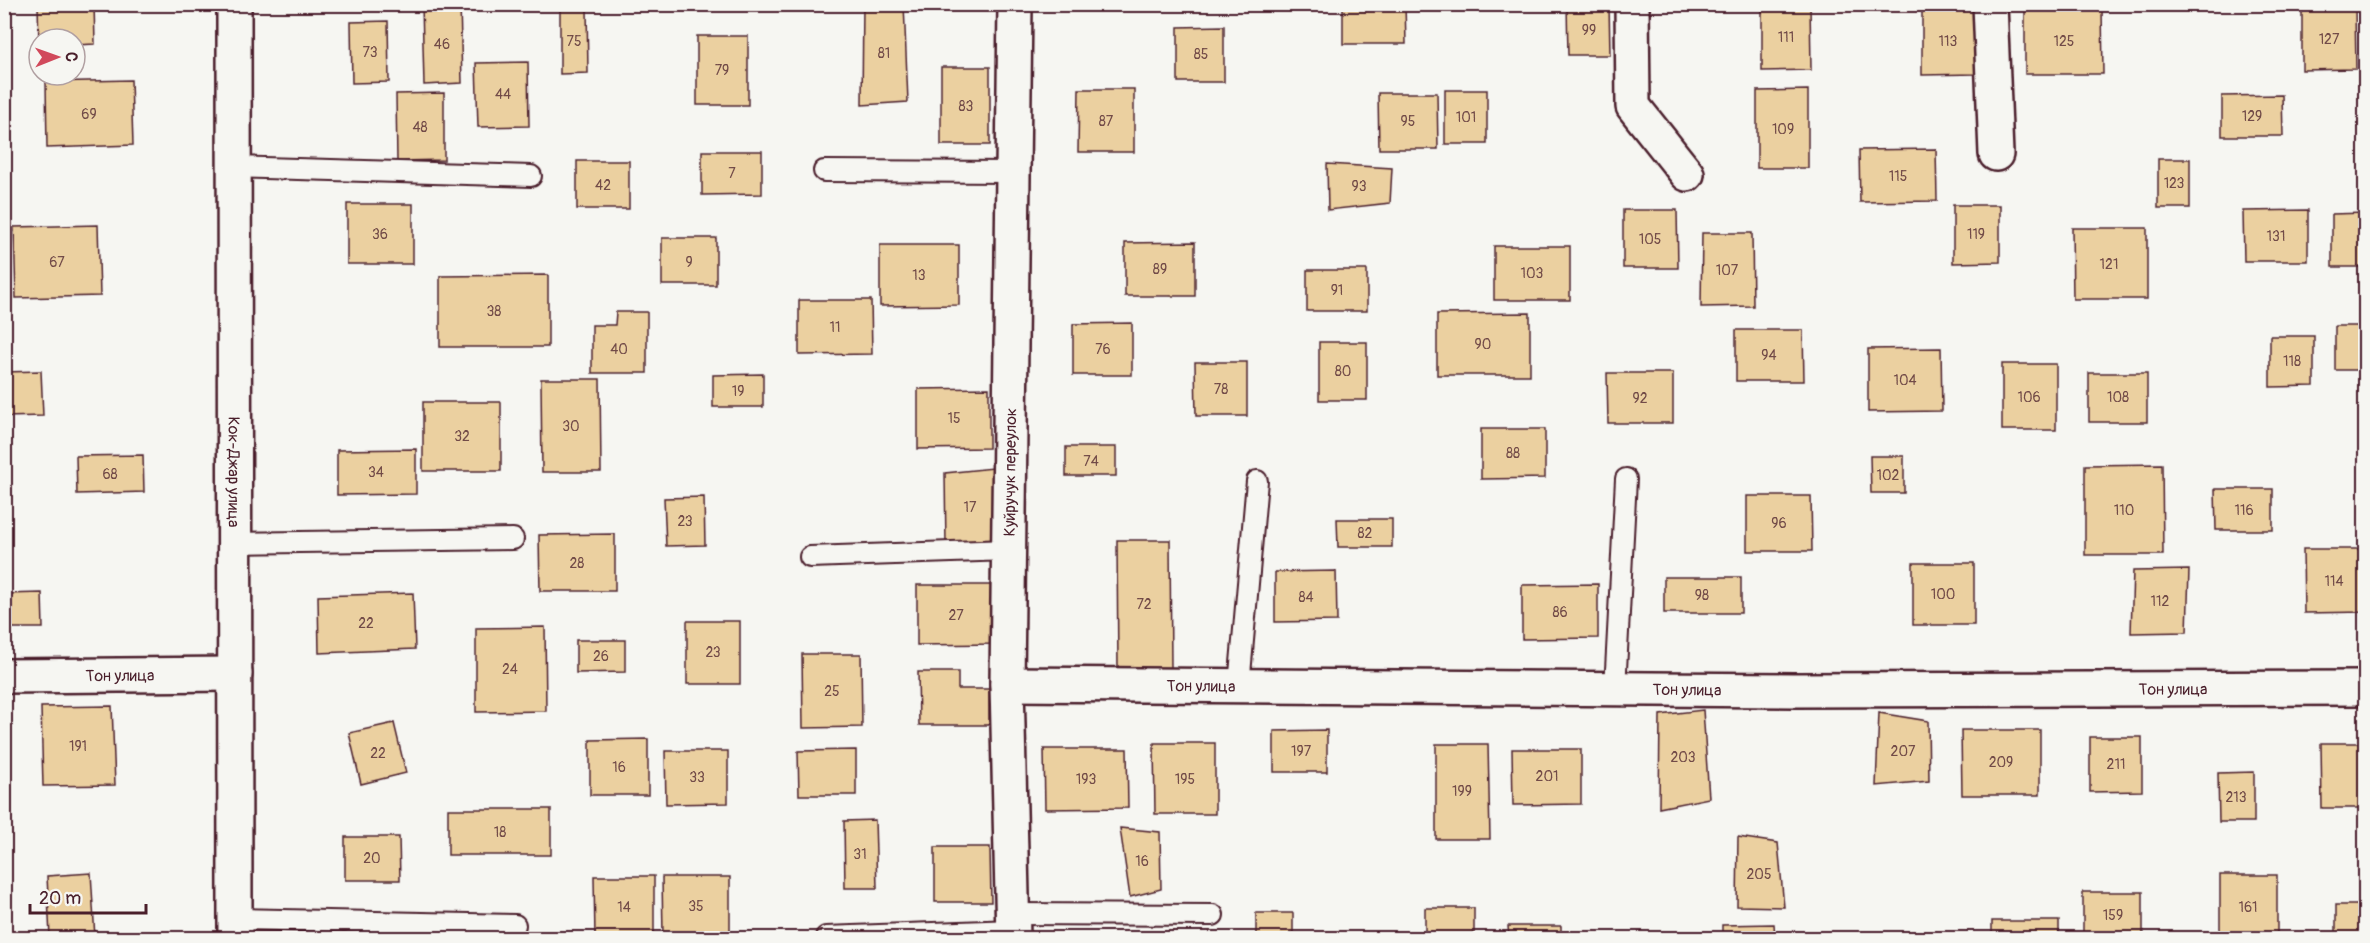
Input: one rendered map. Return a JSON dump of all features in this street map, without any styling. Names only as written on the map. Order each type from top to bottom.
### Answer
[{"type":"street","name":"Кок-Джар улица","points":[[234,4],[235,929]]},
{"type":"street","name":"Куйручук переулок","points":[[1013,927],[1007,684],[1015,4]]},
{"type":"street","points":[[1632,4],[1633,106],[1687,174]]},
{"type":"street","points":[[1990,4],[1996,154]]},
{"type":"street","name":"Тон улица","points":[[4,676],[235,674]]},
{"type":"street","name":"Тон улица","points":[[1007,684],[1615,689],[2366,688]]},
{"type":"lane","points":[[234,167],[531,176]]},
{"type":"lane","points":[[824,171],[1012,172]]},
{"type":"lane","points":[[1615,689],[1626,479]]},
{"type":"lane","points":[[1239,686],[1257,481]]},
{"type":"lane","points":[[235,543],[513,539]]},
{"type":"lane","points":[[810,557],[1008,550]]},
{"type":"lane","points":[[826,937],[1213,915]]},
{"type":"lane","points":[[235,929],[515,925]]},
{"type":"building","points":[[38,4],[94,4],[95,44],[87,44],[87,27],[39,27]]},
{"type":"building","points":[[422,4],[460,4],[462,83],[424,85]]},
{"type":"building","points":[[863,4],[904,4],[908,102],[862,105]]},
{"type":"building","points":[[1343,4],[1405,4],[1406,44],[1343,44]]},
{"type":"building","points":[[1567,4],[1609,4],[1610,55],[1568,55]]},
{"type":"building","points":[[1762,4],[1810,4],[1811,70],[1762,71]]},
{"type":"building","points":[[560,8],[587,8],[588,73],[560,74]]},
{"type":"building","points":[[1922,8],[1974,8],[1975,74],[1922,75]]},
{"type":"building","points":[[2102,8],[2103,74],[2025,74],[2025,9]]},
{"type":"building","points":[[2355,8],[2356,69],[2302,70],[2302,9]]},
{"type":"building","points":[[388,21],[389,82],[352,83],[351,22]]},
{"type":"building","points":[[1224,26],[1224,82],[1178,82],[1178,27]]},
{"type":"building","points":[[697,36],[748,36],[748,105],[697,105]]},
{"type":"building","points":[[528,62],[529,126],[478,127],[476,63]]},
{"type":"building","points":[[941,67],[990,67],[990,145],[941,145]]},
{"type":"building","points":[[131,80],[133,145],[47,148],[46,87],[87,87],[87,81]]},
{"type":"building","points":[[1079,89],[1134,89],[1134,152],[1078,152]]},
{"type":"building","points":[[1445,90],[1487,90],[1487,144],[1445,144]]},
{"type":"building","points":[[1808,90],[1808,168],[1757,168],[1757,91]]},
{"type":"building","points":[[444,93],[444,160],[397,161],[396,94]]},
{"type":"building","points":[[1378,93],[1437,93],[1438,149],[1379,149]]},
{"type":"building","points":[[2282,95],[2283,136],[2222,136],[2222,96]]},
{"type":"building","points":[[1936,149],[1937,201],[1860,202],[1859,150]]},
{"type":"building","points":[[702,151],[762,151],[762,194],[702,195]]},
{"type":"building","points":[[2158,159],[2190,159],[2190,208],[2158,208]]},
{"type":"building","points":[[577,161],[629,161],[629,209],[577,209]]},
{"type":"building","points":[[1327,164],[1392,168],[1390,203],[1328,210]]},
{"type":"building","points":[[347,204],[413,204],[413,264],[347,264]]},
{"type":"building","points":[[1953,205],[2000,205],[2000,262],[1953,263]]},
{"type":"building","points":[[1623,210],[1677,210],[1678,268],[1623,268]]},
{"type":"building","points":[[2308,210],[2308,261],[2244,261],[2243,211]]},
{"type":"building","points":[[2366,213],[2366,267],[2332,267],[2332,214]]},
{"type":"building","points":[[98,225],[100,296],[16,298],[14,227]]},
{"type":"building","points":[[2072,228],[2147,228],[2147,299],[2073,299]]},
{"type":"building","points":[[1702,233],[1752,233],[1753,306],[1701,307]]},
{"type":"building","points":[[662,238],[716,238],[716,285],[662,285]]},
{"type":"building","points":[[1195,242],[1195,296],[1125,296],[1125,243]]},
{"type":"building","points":[[880,245],[959,245],[959,305],[880,306]]},
{"type":"building","points":[[1494,246],[1570,246],[1570,300],[1494,300]]},
{"type":"building","points":[[1307,270],[1367,270],[1367,311],[1307,311]]},
{"type":"building","points":[[548,275],[548,347],[440,347],[440,276]]},
{"type":"building","points":[[799,300],[871,300],[872,354],[799,355]]},
{"type":"building","points":[[616,312],[647,312],[647,373],[592,373],[592,325],[615,325]]},
{"type":"building","points":[[1530,313],[1530,375],[1437,375],[1437,314]]},
{"type":"building","points":[[1132,323],[1132,375],[1073,375],[1073,324]]},
{"type":"building","points":[[2335,326],[2366,326],[2366,370],[2335,370]]},
{"type":"building","points":[[1736,330],[1803,330],[1804,381],[1736,381]]},
{"type":"building","points":[[2270,336],[2314,336],[2314,386],[2270,387]]},
{"type":"building","points":[[1319,342],[1367,342],[1367,400],[1319,400]]},
{"type":"building","points":[[1941,348],[1942,411],[1868,412],[1868,349]]},
{"type":"building","points":[[1195,362],[1247,362],[1247,416],[1196,416]]},
{"type":"building","points":[[2002,364],[2056,364],[2056,430],[2002,430]]},
{"type":"building","points":[[41,371],[43,416],[4,417],[4,372]]},
{"type":"building","points":[[1607,373],[1673,373],[1673,423],[1608,423]]},
{"type":"building","points":[[2089,373],[2147,373],[2147,422],[2089,422]]},
{"type":"building","points":[[763,374],[763,407],[713,407],[713,375]]},
{"type":"building","points":[[541,379],[600,379],[601,472],[542,472]]},
{"type":"building","points":[[989,388],[989,448],[918,449],[918,389]]},
{"type":"building","points":[[423,402],[501,402],[501,471],[423,471]]},
{"type":"building","points":[[1481,429],[1545,429],[1545,478],[1481,479]]},
{"type":"building","points":[[1066,447],[1116,447],[1116,476],[1066,476]]},
{"type":"building","points":[[416,449],[416,494],[337,495],[337,450]]},
{"type":"building","points":[[143,455],[144,492],[77,494],[76,456]]},
{"type":"building","points":[[1870,456],[1904,456],[1904,493],[1871,493]]},
{"type":"building","points":[[2162,464],[2163,555],[2085,555],[2085,465]]},
{"type":"building","points":[[993,468],[995,541],[946,546],[945,473]]},
{"type":"building","points":[[2215,489],[2273,489],[2273,530],[2216,530]]},
{"type":"building","points":[[1747,496],[1811,496],[1812,551],[1747,551]]},
{"type":"building","points":[[704,497],[705,545],[666,546],[664,498]]},
{"type":"building","points":[[1337,519],[1392,519],[1392,547],[1338,547]]},
{"type":"building","points":[[615,534],[615,591],[540,591],[539,535]]},
{"type":"building","points":[[1117,540],[1170,540],[1171,668],[1118,669]]},
{"type":"building","points":[[2303,549],[2366,549],[2366,612],[2304,613]]},
{"type":"building","points":[[1913,563],[1974,563],[1974,625],[1913,625]]},
{"type":"building","points":[[2189,570],[2187,632],[2131,633],[2133,571]]},
{"type":"building","points":[[1336,571],[1337,621],[1275,622],[1275,572]]},
{"type":"building","points":[[1664,577],[1741,577],[1741,613],[1664,613]]},
{"type":"building","points":[[1598,584],[1598,638],[1522,639],[1522,585]]},
{"type":"building","points":[[917,585],[995,585],[996,644],[917,645]]},
{"type":"building","points":[[42,593],[43,628],[4,628],[4,594]]},
{"type":"building","points":[[413,593],[415,649],[319,653],[318,596]]},
{"type":"building","points":[[687,621],[740,621],[740,684],[687,684]]},
{"type":"building","points":[[545,627],[546,711],[476,712],[476,628]]},
{"type":"building","points":[[576,640],[625,640],[625,672],[576,673]]},
{"type":"building","points":[[802,654],[861,654],[862,727],[803,728]]},
{"type":"building","points":[[918,672],[958,672],[958,689],[989,689],[989,725],[919,725]]},
{"type":"building","points":[[112,706],[115,785],[43,786],[41,707]]},
{"type":"building","points":[[1703,710],[1709,798],[1659,808],[1660,715]]},
{"type":"building","points":[[1879,713],[1928,721],[1929,781],[1876,786]]},
{"type":"building","points":[[394,723],[406,773],[361,784],[349,733]]},
{"type":"building","points":[[1327,730],[1327,772],[1274,772],[1274,731]]},
{"type":"building","points":[[1961,730],[2040,730],[2040,795],[1962,795]]},
{"type":"building","points":[[2090,737],[2142,737],[2142,791],[2090,792]]},
{"type":"building","points":[[648,739],[648,795],[590,795],[590,740]]},
{"type":"building","points":[[1154,743],[1215,743],[1215,814],[1155,814]]},
{"type":"building","points":[[2321,743],[2366,743],[2366,808],[2322,808]]},
{"type":"building","points":[[1436,744],[1488,744],[1490,839],[1436,839]]},
{"type":"building","points":[[1044,749],[1127,749],[1128,808],[1045,809]]},
{"type":"building","points":[[1512,749],[1581,749],[1581,804],[1513,805]]},
{"type":"building","points":[[856,750],[856,795],[799,795],[798,751]]},
{"type":"building","points":[[665,751],[728,751],[728,803],[666,804]]},
{"type":"building","points":[[2254,772],[2254,822],[2219,822],[2218,773]]},
{"type":"building","points":[[448,809],[551,809],[551,855],[448,855]]},
{"type":"building","points":[[875,820],[877,888],[845,888],[844,821]]},
{"type":"building","points":[[1120,828],[1160,832],[1161,889],[1130,897]]},
{"type":"building","points":[[345,837],[399,837],[400,880],[345,880]]},
{"type":"building","points":[[1738,837],[1778,843],[1784,907],[1737,906]]},
{"type":"building","points":[[935,847],[990,847],[991,902],[935,902]]},
{"type":"building","points":[[91,873],[95,938],[50,937],[47,876]]},
{"type":"building","points":[[2220,875],[2277,875],[2277,938],[2220,938]]},
{"type":"building","points":[[594,876],[654,876],[654,938],[595,938]]},
{"type":"building","points":[[662,877],[730,877],[730,935],[663,935]]},
{"type":"building","points":[[2083,892],[2143,892],[2143,938],[2083,938]]},
{"type":"building","points":[[2336,905],[2366,905],[2366,938],[2336,938]]},
{"type":"building","points":[[1425,908],[1474,908],[1474,938],[1425,938]]},
{"type":"building","points":[[1256,913],[1293,913],[1293,938],[1256,938]]},
{"type":"building","points":[[1992,921],[2059,921],[2059,938],[1992,938]]},
{"type":"building","points":[[1774,924],[1775,938],[1722,938],[1722,925]]},
{"type":"building","points":[[1508,926],[1561,926],[1561,938],[1509,938]]}]
